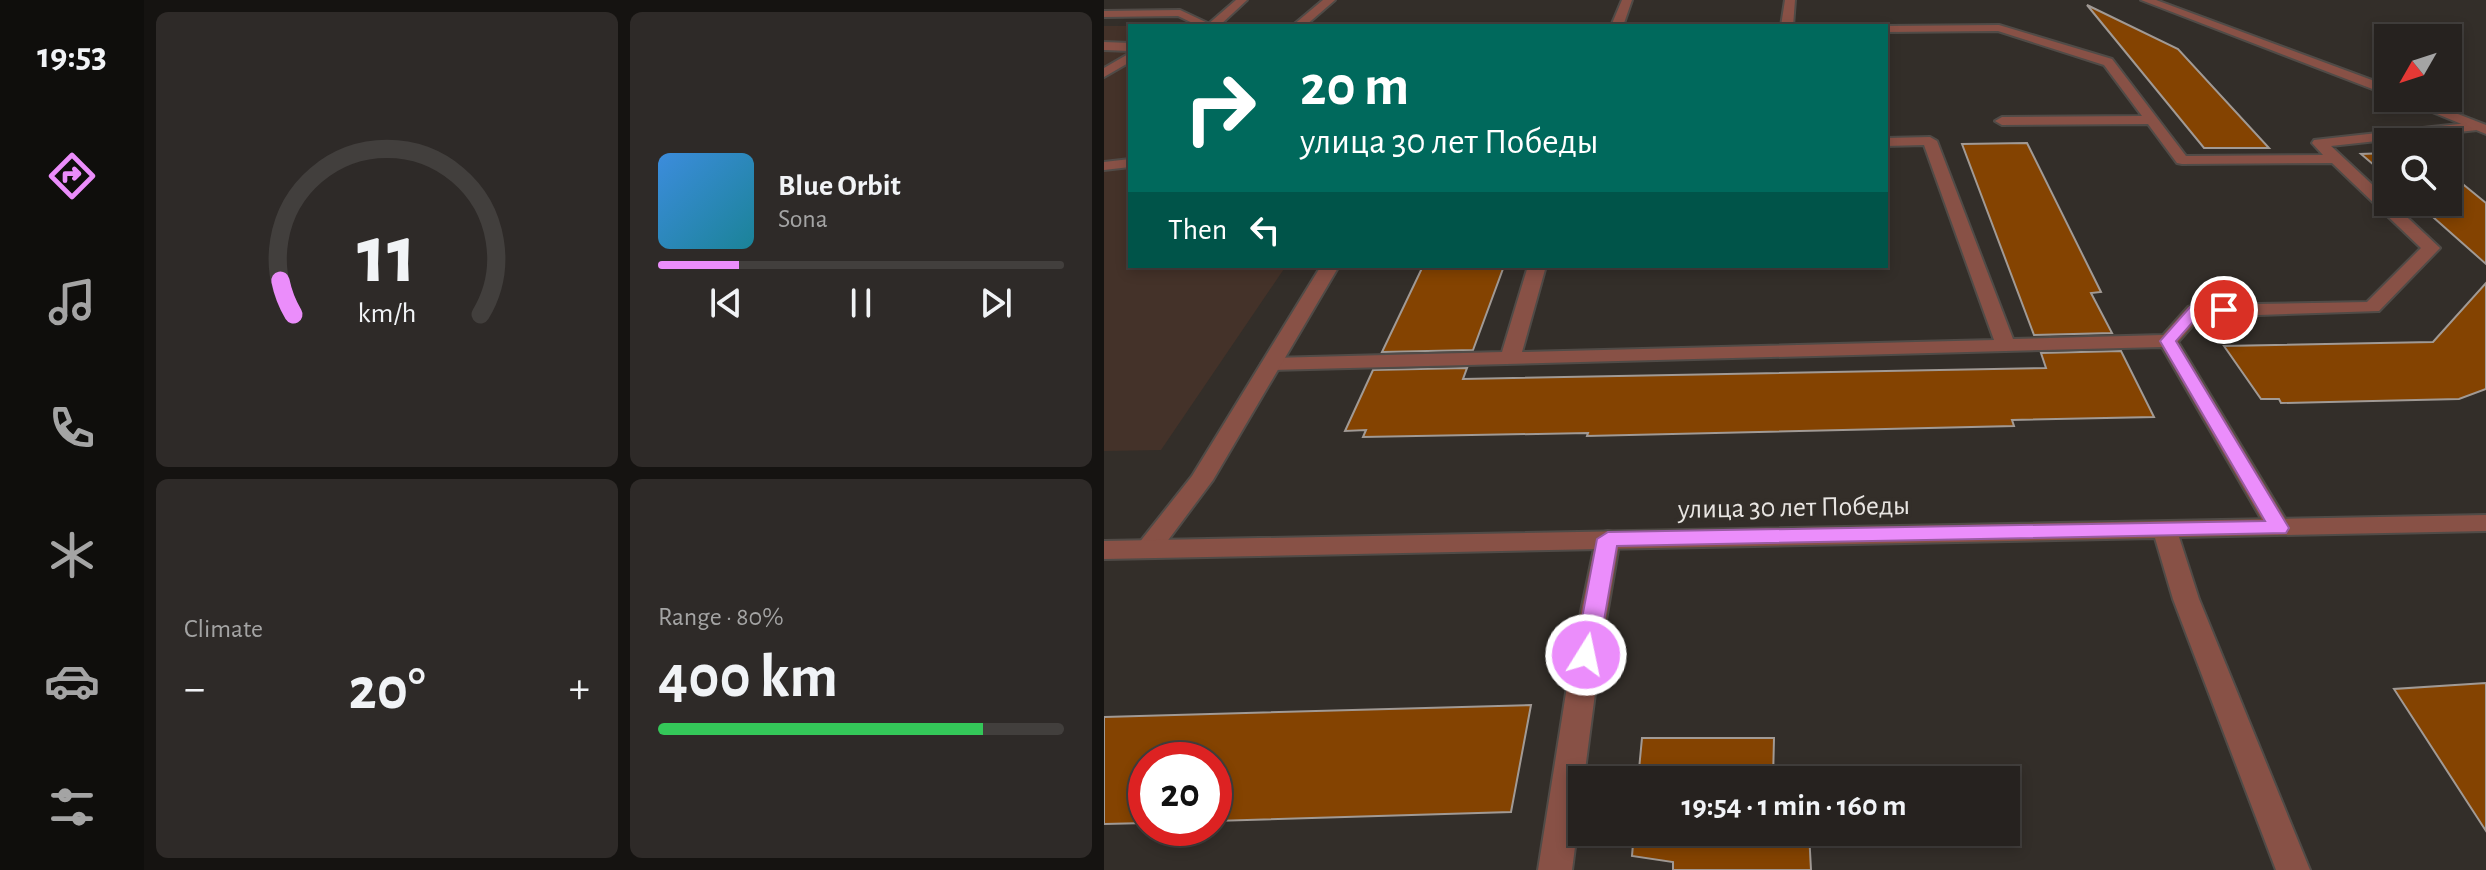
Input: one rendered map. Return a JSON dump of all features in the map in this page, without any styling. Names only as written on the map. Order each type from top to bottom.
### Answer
[{"type":"street","points":[[1212,24],[1242,0]]},
{"type":"street","points":[[1300,24],[1330,0]]},
{"type":"street","points":[[1618,24],[1627,0]]},
{"type":"street","points":[[1787,24],[1790,0]]},
{"type":"street","points":[[2146,0],[2374,86]]},
{"type":"street","points":[[1104,14],[1180,13],[1205,24]]},
{"type":"street","points":[[1888,29],[1999,28],[2108,62],[2182,160],[2336,159]]},
{"type":"street","points":[[1104,46],[1128,47]]},
{"type":"street","points":[[1104,73],[1128,58]]},
{"type":"street","points":[[2440,112],[2481,128]]},
{"type":"street","points":[[2002,121],[2152,120]]},
{"type":"street","points":[[1271,364],[1511,355],[2168,341],[2195,311],[2372,307],[2431,248],[2319,143],[2481,128]]},
{"type":"street","points":[[1888,142],[1930,141],[2005,343]]},
{"type":"street","points":[[1104,166],[1128,163]]},
{"type":"street","points":[[1148,549],[1201,480],[1329,268]]},
{"type":"street","points":[[1511,355],[1536,268]]},
{"type":"street","points":[[2168,341],[2279,528]]},
{"type":"street","name":"улица 30 лет Победы","points":[[1104,550],[2486,523]]},
{"type":"street","points":[[2165,531],[2186,599],[2293,870]]},
{"type":"street","points":[[1555,870],[1586,655],[1608,539]]},
{"type":"shaded area","points":[[1104,26],[1128,26],[1128,268],[1285,268],[1161,450],[1104,451]]},
{"type":"building","points":[[2087,5],[2178,49],[2269,148],[2204,148]]},
{"type":"building","points":[[2027,143],[2101,292],[2091,293],[2112,333],[2034,335],[1962,144]]},
{"type":"building","points":[[2361,154],[2374,154],[2374,165]]},
{"type":"building","points":[[2462,183],[2486,203],[2486,264],[2432,216],[2462,216]]},
{"type":"building","points":[[1422,268],[1503,268],[1473,350],[1382,352]]},
{"type":"building","points":[[2486,283],[2486,389],[2459,399],[2281,403],[2279,399],[2261,399],[2224,346],[2433,342]]},
{"type":"building","points":[[2121,351],[2154,417],[2012,420],[2014,426],[1587,436],[1588,433],[1363,437],[1366,430],[1345,431],[1373,370],[1467,368],[1463,379],[2046,368],[2041,353]]},
{"type":"building","points":[[2486,683],[2486,831],[2394,689]]},
{"type":"building","points":[[1531,705],[1511,812],[1232,820],[1232,742],[1128,742],[1128,823],[1104,824],[1104,717]]},
{"type":"building","points":[[1642,738],[1774,738],[1773,766],[1639,766]]},
{"type":"building","points":[[1633,846],[1810,846],[1811,870],[1673,870],[1673,862],[1632,856]]},
{"type":"route","points":[[1586,655],[1608,539],[2279,528],[2168,341],[2195,311],[2224,310]]}]
